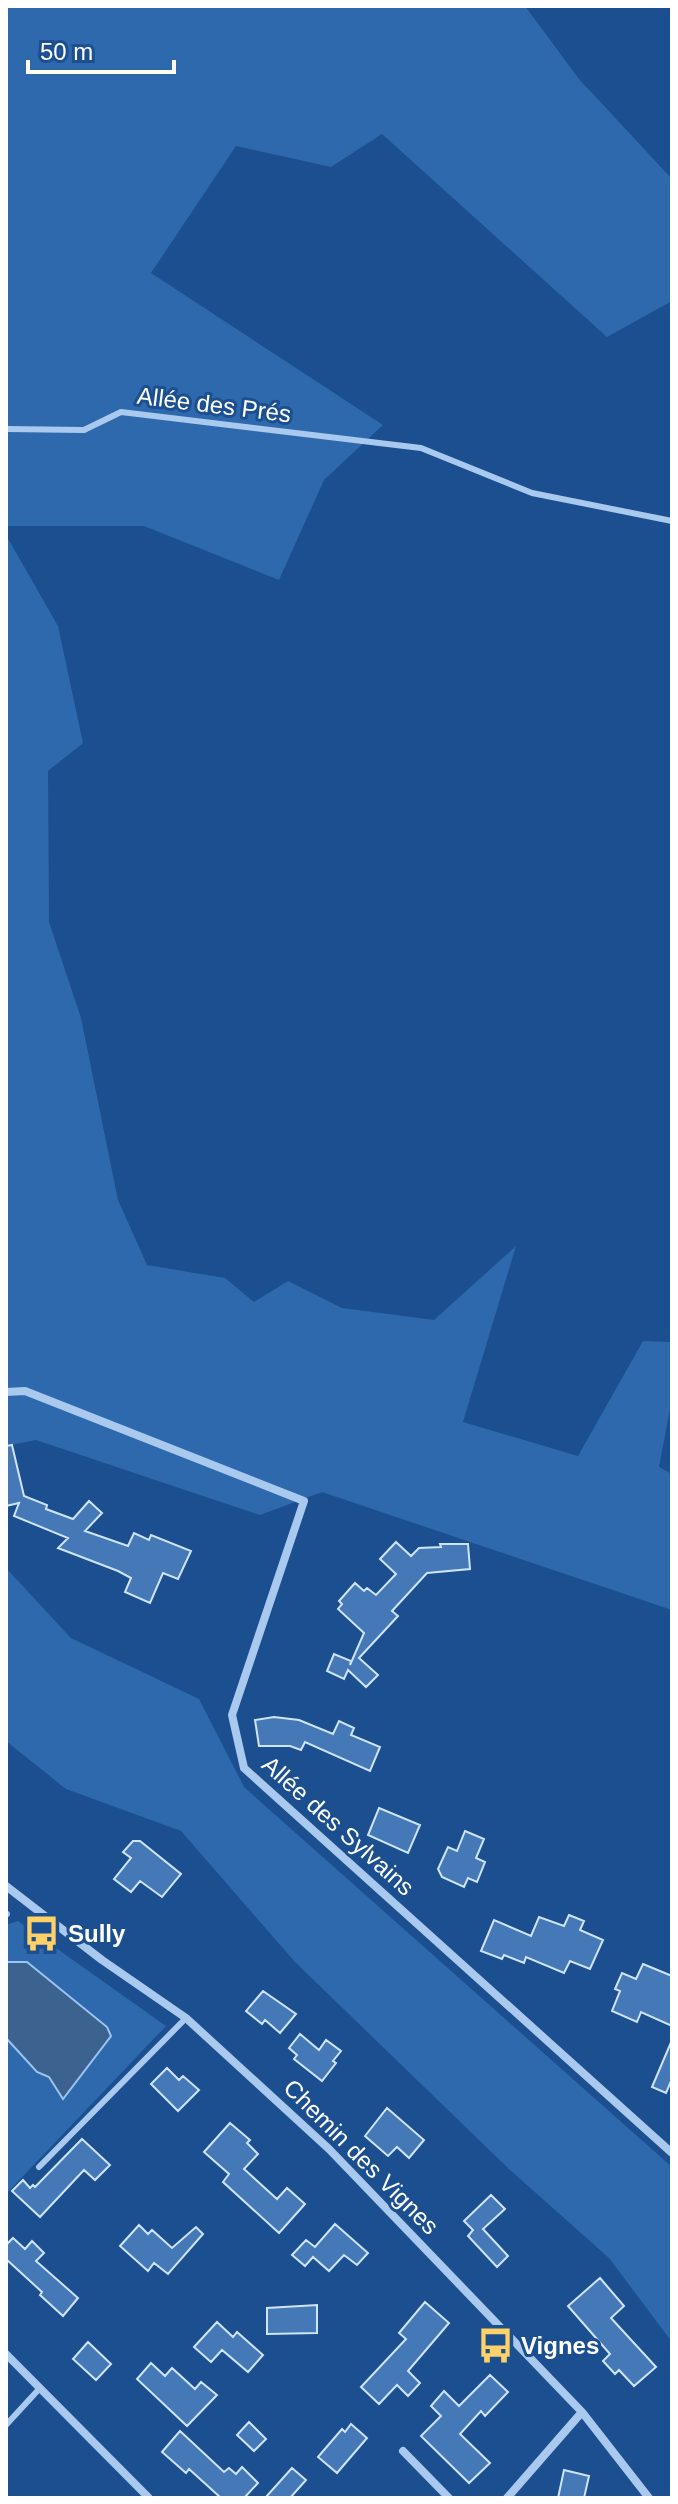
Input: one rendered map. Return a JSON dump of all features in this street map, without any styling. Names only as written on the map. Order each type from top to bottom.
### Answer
[{"type":"street","name":"Allée des Sylvains","points":[[6,1392],[25,1391],[304,1501],[232,1715],[244,1768],[672,2153]]},
{"type":"street","name":"Chemin des Vignes","points":[[6,1886],[102,1960],[186,2018],[329,2149],[582,2412],[649,2498]]},
{"type":"street","points":[[6,2354],[149,2498]]},
{"type":"street","points":[[507,2498],[582,2412]]},
{"type":"street","points":[[403,2451],[449,2498]]},
{"type":"lane","name":"Allée des Prés","points":[[6,429],[84,430],[121,412],[421,448],[532,493],[672,521]]},
{"type":"lane","points":[[39,2167],[186,2018]]},
{"type":"lane","points":[[6,2425],[40,2388]]},
{"type":"shaded area","points":[[6,6],[525,6],[579,79],[672,179],[672,301],[607,337],[382,134],[331,167],[236,146],[151,273],[383,425],[324,480],[279,580],[144,526],[6,526]]},
{"type":"shaded area","points":[[6,535],[58,626],[83,743],[48,771],[49,922],[81,1018],[118,1200],[147,1265],[225,1278],[254,1302],[288,1281],[342,1308],[434,1320],[516,1246],[463,1422],[578,1456],[643,1341],[672,1342],[672,1398],[659,1467],[672,1474],[672,1610],[322,1492],[260,1515],[36,1440],[6,1446]]},
{"type":"shaded area","points":[[6,1568],[71,1638],[199,1699],[244,1787],[672,2167],[672,2342],[609,2258],[509,2169],[295,1962],[181,1831],[66,1789],[6,1741]]},
{"type":"shaded area","points":[[18,1921],[166,2026],[6,2194],[6,1925]]},
{"type":"shaded area","points":[[6,1962],[27,1962],[107,2027],[111,2036],[63,2099],[49,2077],[37,2072],[6,2038]]},
{"type":"building","points":[[12,1445],[24,1496],[47,1505],[46,1509],[73,1519],[89,1501],[102,1513],[85,1531],[128,1546],[134,1533],[149,1540],[151,1535],[191,1551],[178,1579],[163,1573],[150,1603],[125,1592],[131,1578],[58,1548],[68,1538],[14,1516],[19,1503],[6,1506],[6,1446]]},
{"type":"building","points":[[396,1542],[411,1556],[419,1548],[468,1544],[470,1569],[427,1573],[392,1611],[398,1616],[359,1658],[378,1675],[366,1687],[348,1670],[344,1679],[327,1671],[334,1654],[351,1661],[350,1665],[364,1633],[338,1609],[342,1604],[339,1601],[355,1583],[364,1591],[367,1588],[376,1595],[396,1574],[380,1559]]},
{"type":"building","points":[[274,1717],[299,1720],[333,1734],[339,1721],[354,1728],[351,1735],[380,1747],[370,1771],[305,1742],[301,1750],[290,1746],[259,1746],[255,1720]]},
{"type":"building","points":[[379,1808],[420,1825],[408,1853],[368,1835]]},
{"type":"building","points":[[465,1831],[484,1839],[476,1858],[485,1862],[477,1882],[468,1878],[464,1887],[442,1877],[438,1869],[448,1847],[457,1851]]},
{"type":"building","points":[[133,1841],[140,1841],[181,1874],[162,1897],[140,1881],[131,1892],[114,1879],[131,1858],[123,1852]]},
{"type":"building","points":[[569,1915],[584,1921],[580,1930],[603,1940],[590,1969],[570,1961],[564,1973],[526,1957],[524,1963],[481,1951],[494,1920],[531,1936],[539,1917],[564,1926]]},
{"type":"building","points":[[643,1964],[672,1976],[672,2026],[641,2012],[637,2022],[612,2011],[620,1991],[615,1989],[622,1973],[636,1979]]},
{"type":"building","points":[[263,1991],[296,2014],[280,2033],[265,2020],[262,2024],[246,2011]]},
{"type":"building","points":[[300,2034],[319,2050],[326,2040],[341,2051],[322,2081],[294,2059],[297,2055],[289,2048]]},
{"type":"building","points":[[672,2040],[672,2079],[666,2093],[652,2087]]},
{"type":"building","points":[[167,2068],[179,2080],[183,2076],[199,2090],[178,2111],[151,2084]]},
{"type":"building","points":[[387,2108],[424,2140],[409,2158],[397,2147],[388,2156],[365,2136]]},
{"type":"building","points":[[230,2123],[250,2140],[247,2143],[258,2154],[244,2169],[277,2199],[287,2188],[305,2204],[279,2233],[223,2182],[229,2174],[204,2152]]},
{"type":"building","points":[[82,2139],[110,2165],[95,2180],[84,2170],[40,2217],[12,2191],[23,2180],[30,2188],[35,2187]]},
{"type":"building","points":[[491,2195],[505,2209],[483,2229],[508,2256],[497,2267],[468,2236],[473,2230],[464,2221]]},
{"type":"building","points":[[335,2224],[368,2253],[357,2265],[344,2255],[329,2271],[313,2257],[305,2266],[292,2255],[306,2240],[315,2247]]},
{"type":"building","points":[[139,2225],[148,2234],[152,2230],[172,2248],[196,2227],[203,2234],[168,2274],[154,2263],[148,2271],[120,2246]]},
{"type":"building","points":[[13,2238],[25,2249],[32,2241],[44,2253],[36,2261],[78,2298],[63,2316],[6,2259],[6,2245]]},
{"type":"building","points":[[600,2278],[624,2306],[611,2318],[656,2367],[634,2386],[619,2370],[615,2374],[603,2361],[610,2354],[568,2306]]},
{"type":"building","points":[[425,2302],[449,2323],[408,2371],[420,2383],[408,2396],[397,2385],[379,2404],[361,2387],[406,2339],[399,2333]]},
{"type":"building","points":[[317,2305],[317,2333],[267,2334],[267,2308]]},
{"type":"building","points":[[217,2322],[233,2337],[237,2332],[263,2355],[248,2372],[222,2350],[211,2362],[194,2347]]},
{"type":"building","points":[[88,2342],[111,2364],[96,2380],[73,2359]]},
{"type":"building","points":[[151,2363],[165,2376],[172,2368],[195,2389],[201,2382],[217,2395],[187,2426],[137,2379]]},
{"type":"building","points":[[490,2375],[508,2392],[485,2416],[481,2411],[460,2434],[490,2463],[469,2483],[421,2436],[441,2416],[431,2406],[444,2391],[459,2406]]},
{"type":"building","points":[[249,2422],[266,2439],[254,2451],[237,2435]]},
{"type":"building","points":[[351,2424],[367,2438],[337,2473],[318,2457],[342,2429],[345,2432]]},
{"type":"building","points":[[180,2431],[224,2472],[229,2468],[236,2474],[242,2467],[258,2483],[244,2498],[221,2498],[189,2469],[186,2473],[162,2452]]},
{"type":"building","points":[[292,2468],[306,2480],[290,2498],[265,2498]]},
{"type":"building","points":[[564,2470],[589,2476],[584,2498],[558,2498]]},
{"type":"place","name":"Sully","points":[[42,1934]]},
{"type":"place","name":"Vignes","points":[[495,2346]]}]
